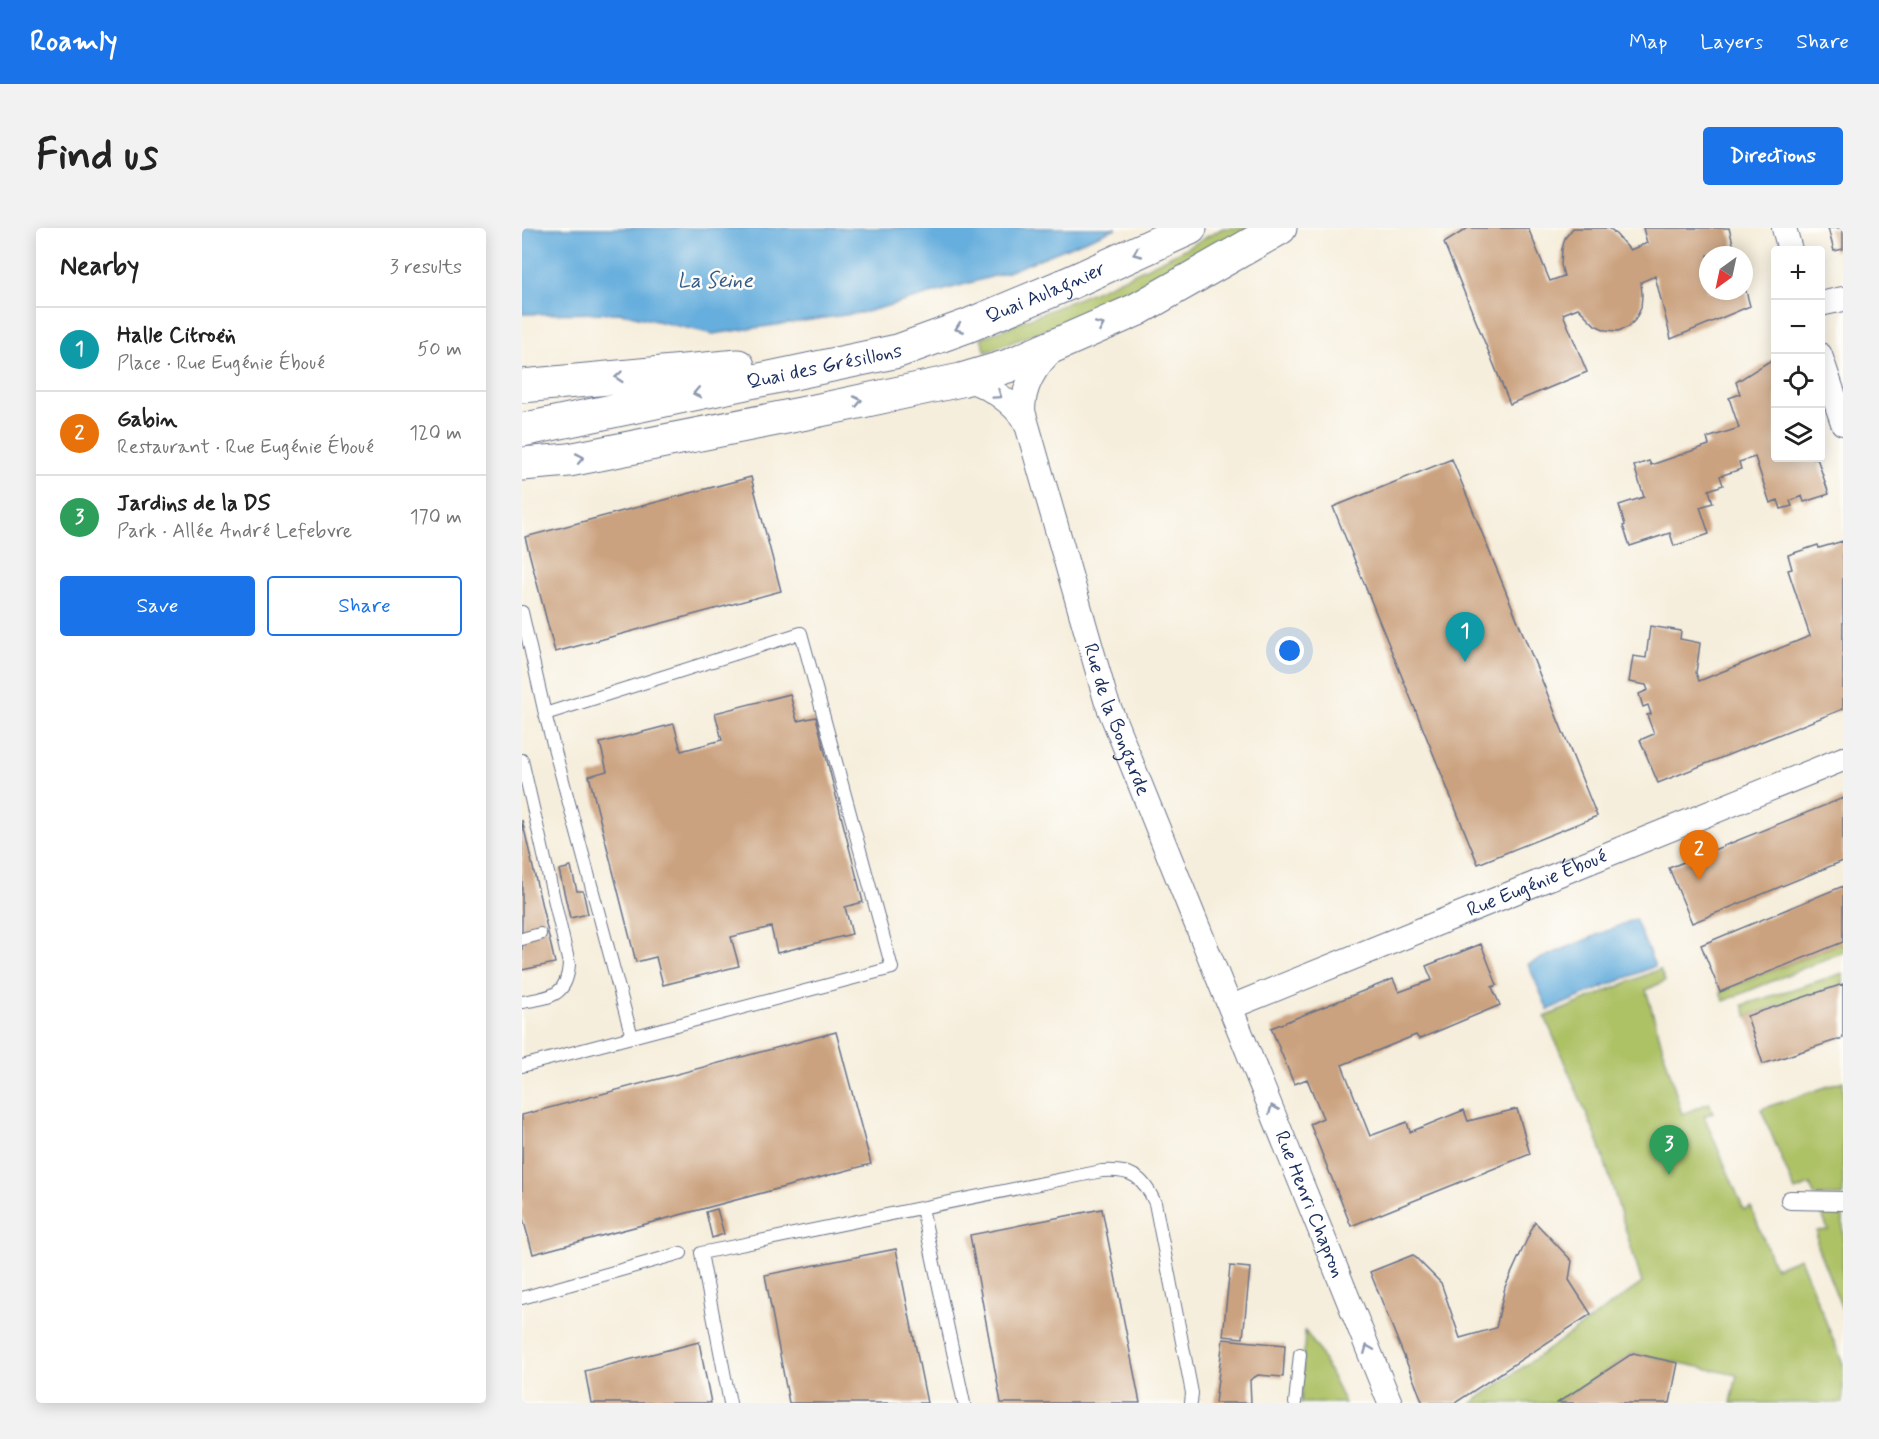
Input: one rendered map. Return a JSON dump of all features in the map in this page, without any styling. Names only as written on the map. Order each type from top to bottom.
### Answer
[{"type":"main road","name":"Quai Aulagnier","points":[[898,351],[967,326],[1072,282],[1190,228]]},
{"type":"main road","points":[[522,464],[569,460],[801,414],[961,380],[1008,366],[1136,310],[1280,228]]},
{"type":"main road","name":"Quai des Grésillons","points":[[522,386],[898,351]]},
{"type":"main road","name":"Quai des Grésillons","points":[[522,432],[898,351]]},
{"type":"main road","name":"Quai des Grésillons","points":[[522,432],[801,414]]},
{"type":"street","points":[[1784,228],[1789,246]]},
{"type":"street","points":[[1825,303],[1843,299]]},
{"type":"street","name":"Rue de la Bongarde","points":[[1063,342],[1044,358],[1032,374],[1023,407],[1026,424],[1106,700],[1231,1006]]},
{"type":"street","points":[[1825,367],[1843,423]]},
{"type":"street","name":"Rue de la Bongarde","points":[[961,380],[977,383],[999,395],[1021,415],[1026,424]]},
{"type":"street","name":"Rue Eugénie Éboué","points":[[1231,1006],[1843,759]]},
{"type":"street","name":"Rue Henri Chapron","points":[[1231,1006],[1390,1403]]},
{"type":"street","points":[[1790,1200],[1843,1201]]},
{"type":"lane","points":[[522,612],[545,714],[632,1037]]},
{"type":"lane","points":[[522,1066],[892,968],[801,633],[545,714]]},
{"type":"lane","points":[[522,760],[569,964],[568,975],[560,991],[552,997],[522,1002]]},
{"type":"lane","points":[[522,939],[540,934]]},
{"type":"lane","points":[[730,1403],[701,1253],[1102,1171],[1117,1170],[1133,1175],[1147,1186],[1155,1203],[1192,1393],[1191,1403]]},
{"type":"lane","points":[[922,1208],[964,1403]]},
{"type":"lane","points":[[522,1298],[681,1253]]},
{"type":"lane","points":[[1295,1403],[1300,1354]]},
{"type":"green space","points":[[1223,228],[1253,228],[1134,292],[1063,323],[986,352],[981,338],[1134,273]]},
{"type":"green space","points":[[1843,942],[1843,952],[1724,1001],[1720,992]]},
{"type":"green space","points":[[1660,969],[1665,981],[1646,990],[1682,1114],[1709,1103],[1713,1112],[1704,1116],[1744,1210],[1751,1207],[1775,1268],[1800,1258],[1843,1364],[1843,1403],[1731,1403],[1737,1375],[1633,1353],[1557,1403],[1472,1403],[1642,1283],[1599,1143],[1545,1017]]},
{"type":"green space","points":[[1843,973],[1843,984],[1747,1016],[1743,1005]]},
{"type":"green space","points":[[1843,1081],[1843,1196],[1815,1196],[1810,1185],[1795,1191],[1761,1109]]},
{"type":"green space","points":[[1819,1207],[1843,1208],[1843,1311],[1817,1246],[1817,1231],[1828,1230]]},
{"type":"green space","points":[[1305,1331],[1318,1349],[1345,1403],[1301,1403]]},
{"type":"water","name":"La Seine","points":[[522,228],[1116,228],[1005,273],[866,312],[713,334],[621,313],[522,314]]},
{"type":"water","points":[[1635,919],[1655,966],[1548,1010],[1528,964]]},
{"type":"building","points":[[1468,228],[1528,228],[1550,281],[1564,276],[1561,265],[1562,249],[1565,238],[1573,228],[1609,228],[1630,250],[1647,243],[1643,228],[1729,228],[1734,246],[1699,246],[1699,300],[1748,300],[1750,306],[1671,339],[1655,276],[1641,282],[1641,308],[1635,320],[1628,327],[1618,331],[1606,330],[1595,325],[1578,308],[1563,314],[1587,372],[1510,404],[1444,243]]},
{"type":"building","points":[[1828,228],[1843,228],[1843,249],[1834,251]]},
{"type":"building","points":[[1771,360],[1771,462],[1818,462],[1829,494],[1804,502],[1802,496],[1790,501],[1792,506],[1781,509],[1778,500],[1770,503],[1755,457],[1739,462],[1741,469],[1720,476],[1723,485],[1709,490],[1713,503],[1700,507],[1709,534],[1674,546],[1670,533],[1630,546],[1619,505],[1644,497],[1634,466],[1649,461],[1651,465],[1709,445],[1707,438],[1739,428],[1729,398],[1740,394],[1736,382]]},
{"type":"building","points":[[1452,459],[1597,816],[1478,864],[1333,507]]},
{"type":"building","points":[[751,477],[781,591],[555,652],[525,537]]},
{"type":"building","points":[[1843,541],[1843,709],[1658,783],[1640,740],[1654,734],[1647,715],[1651,714],[1648,705],[1643,707],[1639,694],[1648,690],[1646,685],[1629,682],[1633,656],[1646,658],[1650,626],[1681,631],[1680,639],[1700,643],[1696,673],[1699,681],[1810,636],[1788,570],[1792,569],[1788,555],[1818,545],[1819,548]]},
{"type":"building","points":[[790,694],[797,721],[816,717],[863,902],[845,907],[852,934],[777,953],[771,927],[731,937],[739,966],[663,985],[656,957],[636,962],[589,776],[607,771],[600,743],[674,724],[681,751],[722,740],[715,713]]},
{"type":"building","points":[[1843,798],[1843,861],[1692,923],[1669,868]]},
{"type":"building","points":[[522,820],[555,963],[522,970]]},
{"type":"building","points":[[571,867],[577,891],[583,891],[588,914],[570,918],[559,870]]},
{"type":"building","points":[[1843,886],[1843,942],[1720,992],[1701,945]]},
{"type":"building","points":[[1481,944],[1497,985],[1492,987],[1500,1005],[1419,1039],[1416,1035],[1342,1065],[1370,1136],[1407,1122],[1410,1132],[1464,1110],[1468,1121],[1517,1109],[1530,1154],[1351,1226],[1310,1124],[1323,1118],[1307,1079],[1294,1084],[1271,1028],[1393,979],[1399,992],[1432,980],[1426,966]]},
{"type":"building","points":[[1843,984],[1843,1038],[1763,1064],[1747,1016]]},
{"type":"building","points":[[836,1032],[871,1164],[533,1254],[522,1215],[522,1115]]},
{"type":"building","points":[[717,1209],[724,1234],[712,1238],[706,1212]]},
{"type":"building","points":[[1102,1209],[1140,1403],[1001,1403],[970,1235]]},
{"type":"building","points":[[1535,1222],[1572,1261],[1569,1280],[1591,1314],[1455,1403],[1423,1403],[1370,1272],[1413,1255],[1441,1283],[1460,1338],[1496,1328],[1505,1287]]},
{"type":"building","points":[[896,1249],[927,1403],[789,1403],[765,1275]]},
{"type":"building","points":[[1230,1266],[1250,1268],[1243,1338],[1223,1336]]},
{"type":"building","points":[[1223,1339],[1285,1345],[1283,1377],[1258,1375],[1250,1380],[1251,1403],[1215,1403]]},
{"type":"building","points":[[699,1342],[711,1403],[591,1403],[585,1371]]},
{"type":"building","points":[[1633,1353],[1678,1363],[1670,1403],[1557,1403]]},
{"type":"place","name":"Halle Citroën","points":[[1465,662]]},
{"type":"place","name":"Gabin","points":[[1699,880]]},
{"type":"place","name":"Jardins de la DS","points":[[1669,1175]]}]
